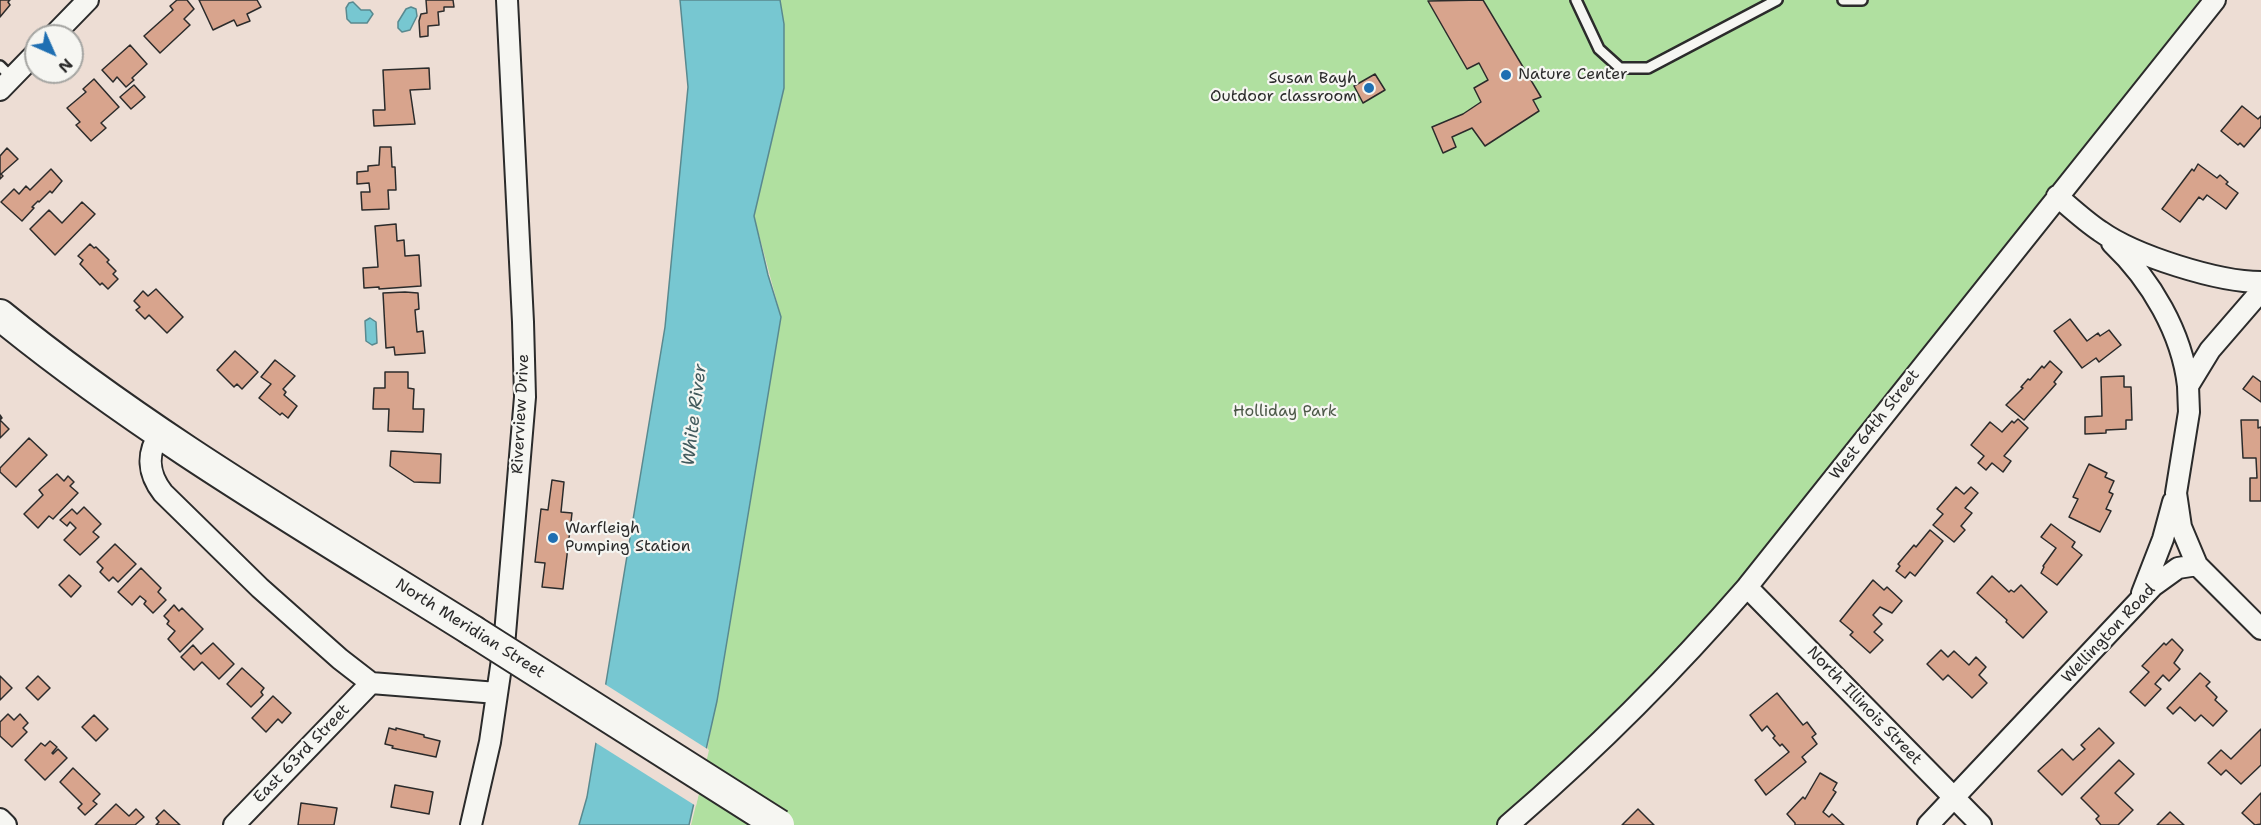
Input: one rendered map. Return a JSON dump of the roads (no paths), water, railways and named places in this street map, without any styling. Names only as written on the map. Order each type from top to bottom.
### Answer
[{"type":"main road","name":"North Meridian Street","points":[[0,315],[68,368],[160,433],[779,825]]},
{"type":"street","points":[[65,24],[88,0]]},
{"type":"street","name":"Riverview Drive","points":[[471,825],[490,742],[506,626],[525,397],[524,322],[507,0]]},
{"type":"street","name":"West 64th Street","points":[[1508,825],[1550,788],[1673,669],[1747,587],[2215,0]]},
{"type":"street","points":[[4,78],[24,62]]},
{"type":"street","points":[[2057,196],[2121,252],[2159,304],[2178,342],[2186,372],[2188,412],[2176,493],[2150,574],[2141,594],[2130,610]]},
{"type":"street","points":[[2099,231],[2147,255],[2213,274],[2261,282]]},
{"type":"street","points":[[2188,386],[2210,351],[2261,291]]},
{"type":"street","points":[[160,433],[149,460],[155,482],[163,493],[260,588],[340,659],[371,683],[497,693]]},
{"type":"street","points":[[2176,493],[2181,527],[2197,565],[2261,629]]},
{"type":"street","name":"Wellington Road","points":[[1928,825],[2153,586],[2178,568],[2197,565]]},
{"type":"street","name":"North Illinois Street","points":[[1747,587],[1981,825]]},
{"type":"street","name":"East 63rd Street","points":[[234,825],[371,683]]},
{"type":"street","points":[[0,819],[6,825]]},
{"type":"lane","points":[[1576,0],[1599,49],[1620,68],[1648,68],[1777,0]]},
{"type":"lane","points":[[1843,0],[1862,0]]},
{"type":"water","name":"White River","points":[[680,0],[780,0],[784,24],[784,88],[754,216],[781,317],[717,701],[689,825],[579,825],[587,797],[665,327],[688,87]]},
{"type":"water","points":[[353,2],[361,10],[370,10],[373,14],[367,23],[351,23],[347,19],[346,8],[349,3]]},
{"type":"water","points":[[411,7],[416,9],[417,16],[410,30],[402,32],[398,28],[398,22],[406,9]]},
{"type":"water","points":[[370,318],[376,322],[377,343],[372,345],[366,341],[365,321]]},
{"type":"place","name":"Nature Center","points":[[1506,75]]},
{"type":"place","name":"Susan Bayh Outdoor classroom","points":[[1369,88]]},
{"type":"place","name":"Warfleigh Pumping Station","points":[[553,538]]},
{"type":"park label","name":"Holliday Park","points":[[1285,412]]}]
